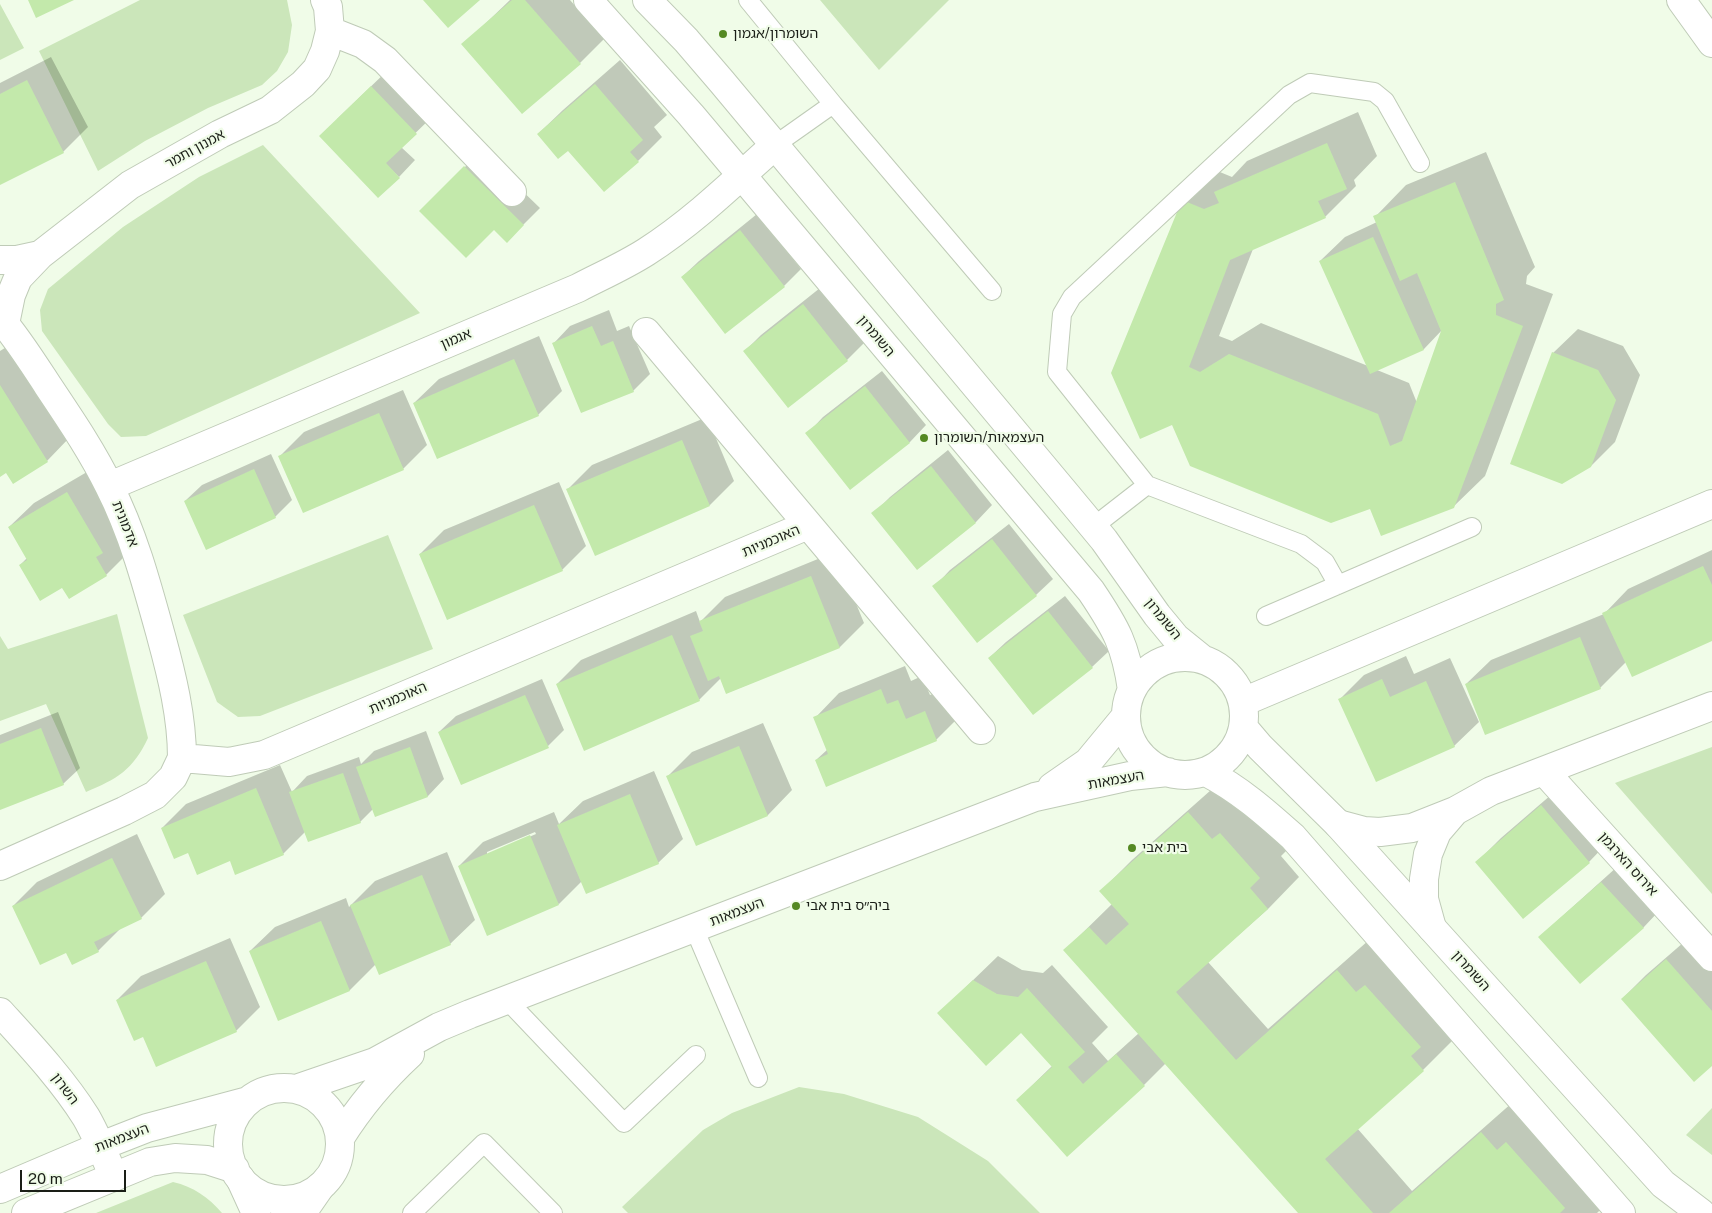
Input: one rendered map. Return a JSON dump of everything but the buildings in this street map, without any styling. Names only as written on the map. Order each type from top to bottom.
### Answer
[{"type":"street","name":"אמנון ותמר","points":[[3,321],[18,278],[40,255],[130,185],[220,134],[270,110],[304,84],[317,69],[325,51],[330,31],[328,7],[325,0]]},
{"type":"street","name":"השומרון","points":[[588,0],[691,115],[1091,591],[1112,621],[1122,642],[1132,690]]},
{"type":"street","name":"השומרון","points":[[647,0],[686,40],[775,145],[1093,527],[1176,638],[1202,659]]},
{"type":"street","points":[[1681,0],[1712,43]]},
{"type":"street","points":[[330,31],[363,44],[385,60],[512,192]]},
{"type":"street","name":"אגמון","points":[[110,486],[585,284],[646,252],[698,213],[775,145]]},
{"type":"street","name":"אמנון ותמר","points":[[0,260],[17,260],[40,255]]},
{"type":"street","name":"אדמונית","points":[[3,321],[86,443],[110,486],[138,556],[164,647],[177,705],[182,736],[182,758]]},
{"type":"street","name":"האוכמניות","points":[[646,332],[981,730]]},
{"type":"street","points":[[1243,714],[1712,504]]},
{"type":"street","name":"האוכמניות","points":[[182,758],[229,762],[264,755],[808,525]]},
{"type":"street","points":[[1175,658],[1202,659],[1216,666],[1227,675],[1237,688],[1243,714],[1241,736],[1234,751],[1221,764],[1206,772],[1191,776],[1175,775],[1162,771],[1150,764],[1132,743],[1127,730],[1127,703],[1132,690],[1150,668],[1162,661],[1175,658]]},
{"type":"street","points":[[1338,824],[1364,831],[1380,832],[1412,828],[1491,792],[1712,706]]},
{"type":"street","name":"השומרון","points":[[1243,714],[1260,747],[1338,824],[1663,1184],[1701,1213]]},
{"type":"street","name":"העצמאות","points":[[296,1089],[375,1062],[438,1027],[1035,797],[1062,782],[1088,762],[1126,716]]},
{"type":"street","points":[[0,866],[124,811],[155,795],[173,777],[182,758]]},
{"type":"street","name":"אירוס הארגמן","points":[[1544,771],[1712,957]]},
{"type":"street","name":"העצמאות","points":[[1035,797],[1130,776],[1168,772]]},
{"type":"street","points":[[1206,772],[1244,795],[1292,836],[1621,1213]]},
{"type":"street","points":[[1432,928],[1424,899],[1424,879],[1428,854],[1437,832],[1455,810]]},
{"type":"street","name":"השרון","points":[[0,1012],[38,1054],[73,1098],[86,1119],[114,1177]]},
{"type":"street","name":"העצמאות","points":[[340,1138],[352,1118],[387,1075],[438,1027]]},
{"type":"street","points":[[256,1213],[232,1163],[228,1146],[230,1129],[237,1113],[248,1101],[262,1092],[279,1088],[296,1089],[312,1095],[325,1105],[335,1120],[340,1138],[339,1156],[332,1173],[302,1213]]},
{"type":"street","name":"העצמאות","points":[[0,1189],[147,1128],[248,1101]]},
{"type":"street","points":[[26,1213],[150,1162],[175,1158],[207,1160],[237,1173],[253,1190],[268,1197],[286,1200],[304,1196],[320,1187]]},
{"type":"lane","points":[[748,0],[833,104],[992,291]]},
{"type":"lane","points":[[1338,584],[1325,562],[1301,544],[1146,485],[1058,372],[1062,314],[1072,297],[1289,95],[1310,82],[1374,92],[1385,101],[1420,163]]},
{"type":"lane","points":[[775,145],[833,104]]},
{"type":"lane","points":[[1093,527],[1146,485]]},
{"type":"lane","points":[[1266,616],[1472,527]]},
{"type":"lane","points":[[694,928],[758,1078]]},
{"type":"lane","points":[[507,1000],[624,1123],[696,1054]]},
{"type":"lane","points":[[421,1210],[484,1143],[553,1213]]},
{"type":"green space","points":[[140,0],[287,0],[292,25],[288,52],[277,71],[262,85],[208,108],[145,141],[98,171],[39,51]]},
{"type":"green space","points":[[820,0],[949,0],[879,70]]},
{"type":"green space","points":[[0,4],[24,48],[0,60]]},
{"type":"green space","points":[[263,145],[420,313],[146,436],[121,437],[108,424],[42,331],[40,310],[48,289],[123,227],[199,177]]},
{"type":"green space","points":[[388,535],[433,649],[260,716],[238,717],[217,702],[183,615]]},
{"type":"green space","points":[[117,614],[148,738],[130,766],[107,783],[86,792],[46,704],[0,721],[0,636],[8,649]]},
{"type":"green space","points":[[1712,747],[1712,894],[1615,783]]},
{"type":"green space","points":[[799,1087],[844,1094],[918,1117],[988,1161],[1040,1213],[628,1213],[622,1207],[703,1130],[732,1113]]},
{"type":"green space","points":[[1712,1108],[1712,1155],[1686,1135]]},
{"type":"green space","points":[[173,1182],[200,1193],[222,1213],[96,1213]]},
{"type":"place","name":"השומרון/אגמון","points":[[723,34]]},
{"type":"place","name":"העצמאות/השומרון","points":[[924,438]]},
{"type":"place","name":"בית אבי","points":[[1132,848]]},
{"type":"place","name":"ביה״ס בית אבי","points":[[796,906]]}]
